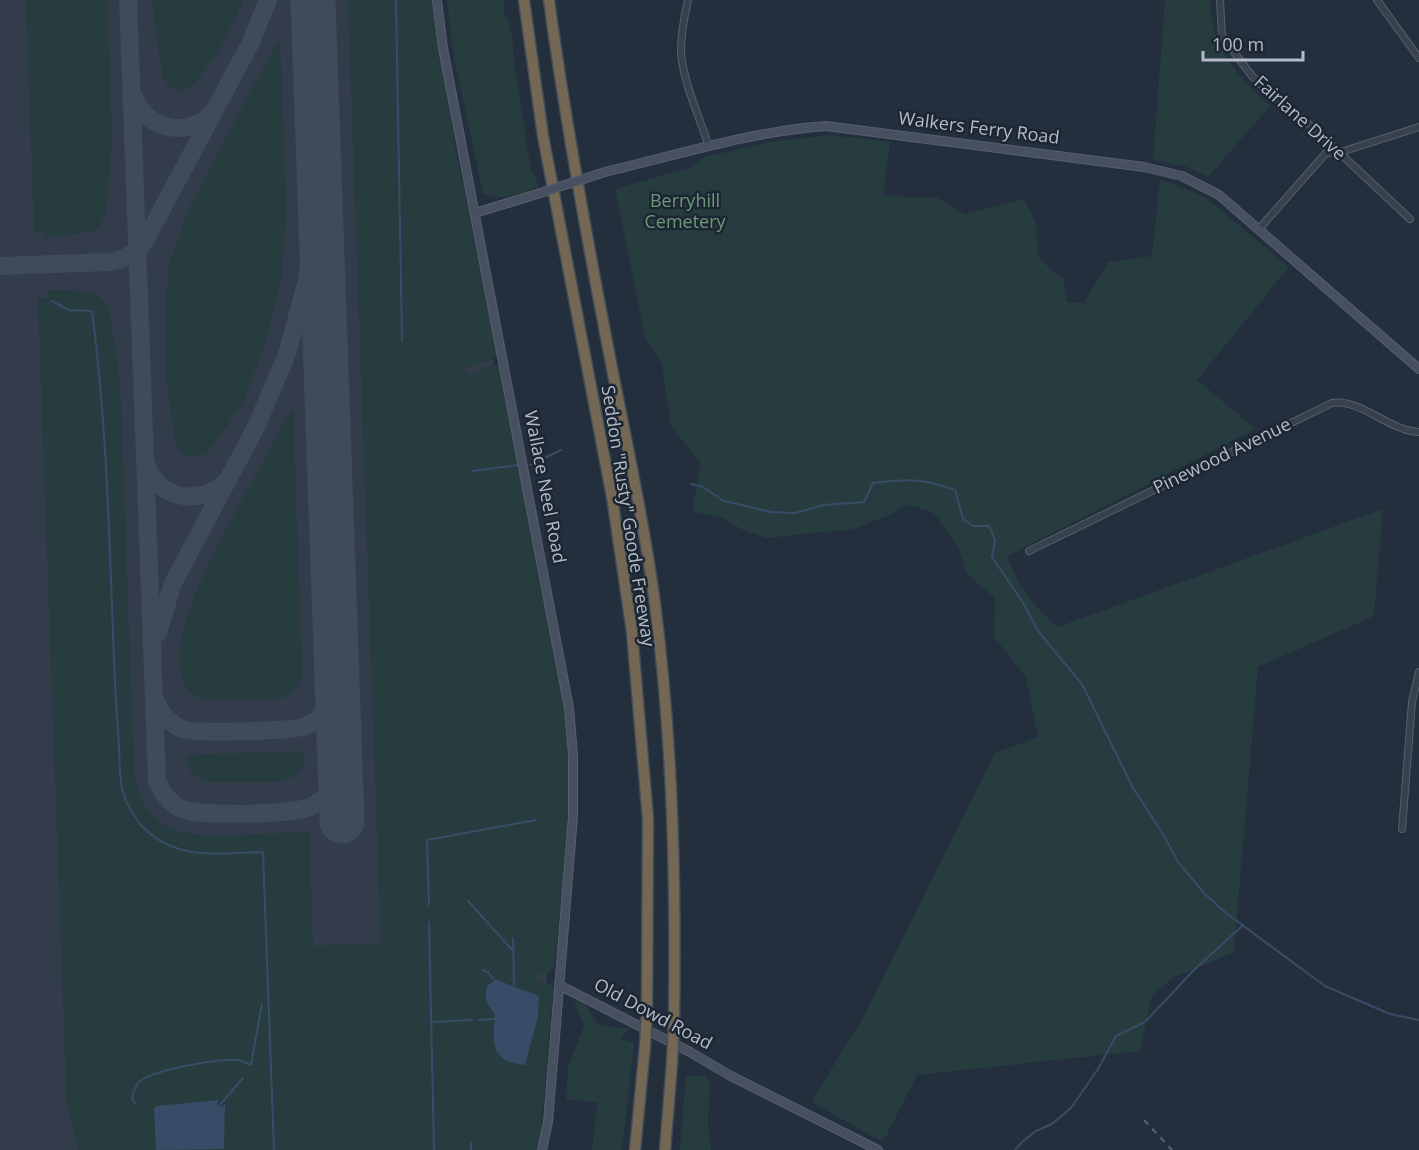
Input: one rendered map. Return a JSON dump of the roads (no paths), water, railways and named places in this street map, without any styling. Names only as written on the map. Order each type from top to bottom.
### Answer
[{"type":"highway","name":"Seddon \"Rusty\" Goode Freeway","points":[[524,0],[543,136],[612,497],[632,632],[648,819],[647,1011],[635,1150]]},
{"type":"highway","name":"Seddon \"Rusty\" Goode Freeway","points":[[549,0],[577,187],[655,602],[668,727],[675,918],[674,1024],[665,1150]]},
{"type":"street","name":"Wallace Neel Road","points":[[436,0],[443,48],[569,708],[574,795],[559,985]]},
{"type":"street","points":[[688,0],[683,25],[682,58],[687,81],[709,147]]},
{"type":"street","name":"Fairlane Drive","points":[[1220,0],[1222,36],[1233,52],[1271,94],[1311,126],[1410,219]]},
{"type":"street","points":[[1377,0],[1419,58]]},
{"type":"street","name":"Walkers Ferry Road","points":[[475,213],[605,172],[787,130],[826,126],[1144,167],[1166,171],[1195,181],[1219,195],[1419,369]]},
{"type":"street","points":[[1258,229],[1328,152],[1337,152],[1419,127]]},
{"type":"street","name":"Pinewood Avenue","points":[[1029,551],[1332,403],[1347,403],[1401,429],[1419,432]]},
{"type":"street","points":[[1402,829],[1412,702],[1419,672]]},
{"type":"street","points":[[542,1150],[548,1122],[559,985]]},
{"type":"street","name":"Old Dowd Road","points":[[559,985],[690,1052],[729,1075],[878,1150]]},
{"type":"water","points":[[497,980],[539,996],[538,1017],[525,1065],[505,1060],[496,1049],[495,1014],[488,1004],[486,994],[488,985]]},
{"type":"water","points":[[219,1100],[218,1107],[225,1104],[224,1149],[156,1150],[154,1109],[156,1106]]},
{"type":"waterway","points":[[396,0],[402,341]]},
{"type":"waterway","points":[[52,301],[69,310],[92,311],[104,432],[116,704],[120,775],[124,796],[140,824],[167,845],[197,853],[263,852],[274,1150]]},
{"type":"waterway","points":[[530,465],[561,450]]},
{"type":"waterway","points":[[473,471],[518,465]]},
{"type":"waterway","points":[[691,484],[703,487],[724,501],[771,512],[795,513],[824,505],[864,502],[873,483],[915,480],[955,490],[963,519],[973,526],[989,526],[995,540],[992,557],[1022,601],[1038,631],[1082,684],[1133,788],[1178,862],[1205,894],[1226,913],[1325,986],[1390,1014],[1419,1020]]},
{"type":"waterway","points":[[429,905],[427,840],[536,820]]},
{"type":"waterway","points":[[468,901],[514,952]]},
{"type":"waterway","points":[[429,922],[434,1150]]},
{"type":"waterway","points":[[1015,1150],[1036,1131],[1052,1124],[1071,1108],[1098,1069],[1116,1036],[1145,1022],[1194,970],[1242,926]]},
{"type":"waterway","points":[[513,938],[514,985]]},
{"type":"waterway","points":[[482,970],[488,972],[495,981]]},
{"type":"waterway","points":[[136,1104],[132,1099],[139,1082],[157,1073],[217,1061],[238,1060],[251,1065],[262,1004]]},
{"type":"waterway","points":[[479,1020],[494,1019]]},
{"type":"waterway","points":[[432,1022],[472,1020]]},
{"type":"waterway","points":[[218,1107],[243,1078]]},
{"type":"waterway","points":[[471,1142],[471,1150]]},
{"type":"railway","points":[[1144,1120],[1172,1150]]},
{"type":"park label","name":"Berryhill Cemetery","points":[[685,211]]}]
